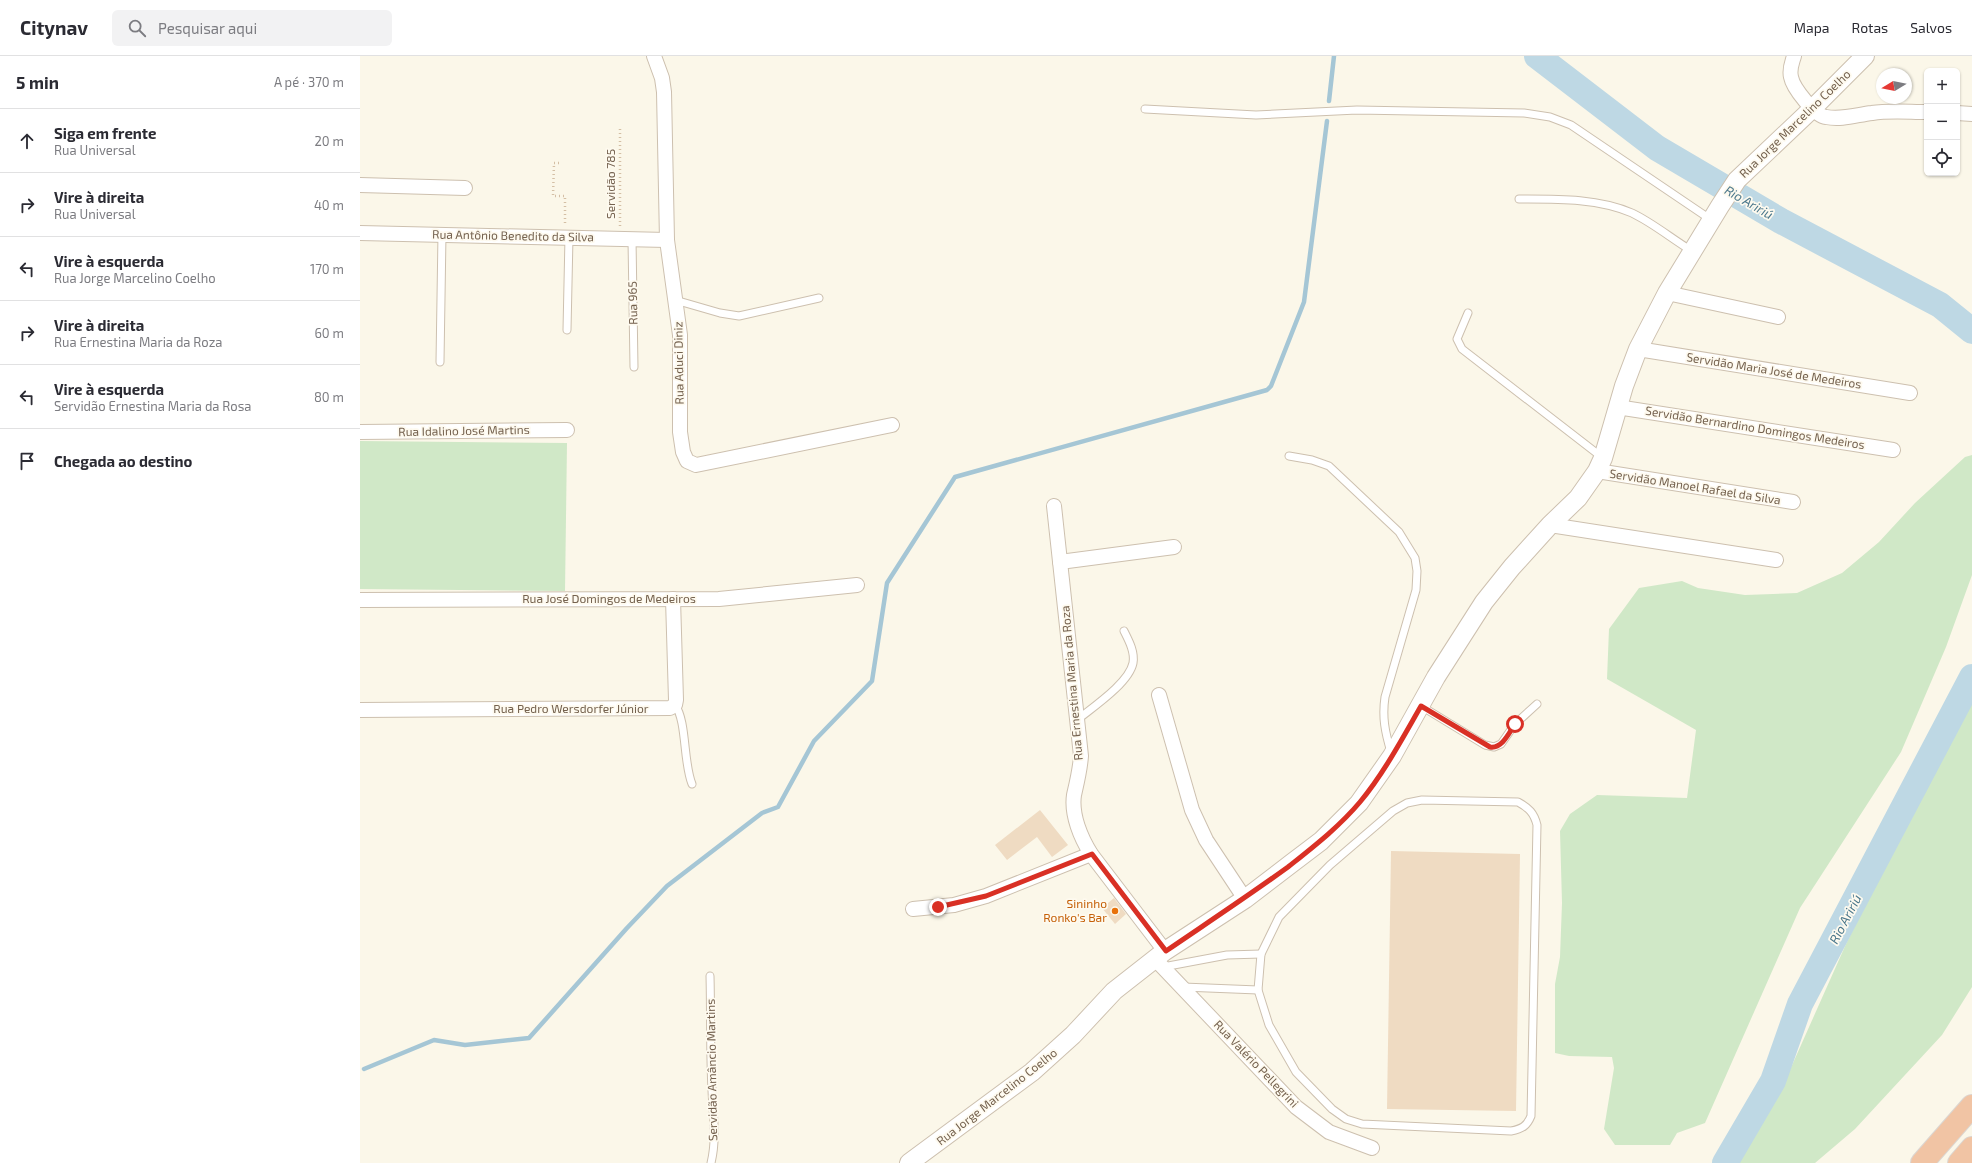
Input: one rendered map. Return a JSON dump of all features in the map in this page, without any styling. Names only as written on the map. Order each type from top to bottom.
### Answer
[{"type":"highway","points":[[1922,1163],[1972,1106]]},
{"type":"highway","points":[[1959,1163],[1972,1148]]},
{"type":"street","name":"Rua Aduci Diniz","points":[[654,56],[662,78],[664,92],[667,240],[680,335],[680,432],[683,452],[687,461],[696,465],[892,425]]},
{"type":"street","points":[[1794,56],[1790,70],[1791,79],[1804,99],[1824,117],[1841,119],[1872,113],[1924,112]]},
{"type":"street","name":"Rua Jorge Marcelino Coelho","points":[[909,1163],[1032,1072],[1072,1036],[1114,991],[1245,899],[1321,841],[1359,803],[1392,756],[1436,677],[1484,602],[1550,525],[1578,498],[1600,464],[1617,407],[1638,349],[1667,293],[1715,213],[1737,180],[1865,56]]},
{"type":"street","points":[[1960,113],[1972,114]]},
{"type":"street","points":[[360,185],[465,188]]},
{"type":"street","name":"Rua Antônio Benedito da Silva","points":[[360,233],[667,240]]},
{"type":"street","points":[[1667,293],[1778,317]]},
{"type":"street","name":"Servidão Maria José de Medeiros","points":[[1638,349],[1910,393]]},
{"type":"street","name":"Servidão Bernardino Domingos Medeiros","points":[[1617,407],[1893,450]]},
{"type":"street","name":"Rua Idalino José Martins","points":[[360,432],[568,430]]},
{"type":"street","name":"Servidão Manoel Rafael da Silva","points":[[1600,464],[1793,502]]},
{"type":"street","name":"Rua Ernestina Maria da Roza","points":[[1054,506],[1077,720],[1080,768],[1074,805],[1079,829],[1092,854],[1161,959]]},
{"type":"street","points":[[1550,525],[1776,560]]},
{"type":"street","points":[[1060,562],[1174,547]]},
{"type":"street","name":"Rua José Domingos de Medeiros","points":[[360,600],[719,599],[857,585]]},
{"type":"street","points":[[673,599],[675,705]]},
{"type":"street","points":[[1159,695],[1192,810],[1206,840],[1245,899]]},
{"type":"street","name":"Rua Pedro Wersdorfer Júnior","points":[[360,710],[670,708],[675,705]]},
{"type":"street","points":[[913,908],[954,905],[986,896],[1092,854]]},
{"type":"street","name":"Rua Valério Pellegrini","points":[[1161,959],[1181,986],[1296,1107],[1329,1132],[1372,1148]]},
{"type":"lane","points":[[1145,109],[1256,115],[1357,110],[1524,113],[1550,117],[1571,125],[1715,213]]},
{"type":"lane","points":[[1519,199],[1570,198],[1600,204],[1631,213],[1692,251]]},
{"type":"lane","points":[[440,362],[442,234]]},
{"type":"lane","points":[[567,237],[567,330]]},
{"type":"lane","name":"Rua 965","points":[[626,239],[634,367]]},
{"type":"lane","points":[[675,300],[720,314],[739,316],[819,298]]},
{"type":"lane","points":[[1468,313],[1457,339],[1462,349],[1600,464]]},
{"type":"lane","points":[[1289,456],[1312,460],[1328,466],[1399,532],[1415,558],[1417,571],[1416,590],[1385,697],[1382,713],[1384,728],[1392,756]]},
{"type":"lane","points":[[1077,720],[1123,682],[1129,672],[1133,663],[1133,653],[1124,631]]},
{"type":"lane","points":[[1421,706],[1485,745],[1494,747],[1501,744],[1519,720],[1537,704]]},
{"type":"lane","points":[[675,705],[680,715],[687,774],[692,784]]},
{"type":"lane","points":[[1422,800],[1518,802],[1528,807],[1534,815],[1537,825],[1531,1116],[1527,1125],[1518,1130],[1511,1131],[1362,1124],[1346,1119],[1332,1109],[1296,1072],[1269,1025],[1258,990],[1261,954],[1279,917],[1330,865],[1393,811],[1407,803],[1422,800]]},
{"type":"lane","points":[[1161,959],[1261,954]]},
{"type":"lane","name":"Servidão Amâncio Martins","points":[[710,976],[712,1090],[715,1118],[715,1139],[711,1163]]},
{"type":"lane","points":[[1181,986],[1258,990]]},
{"type":"path","name":"Servidão 785","points":[[620,129],[626,239]]},
{"type":"path","points":[[559,163],[554,163],[554,196],[565,196],[567,237]]},
{"type":"green space","points":[[360,441],[567,443],[565,591],[360,589]]},
{"type":"green space","points":[[1972,455],[1972,575],[1946,647],[1901,752],[1800,908],[1705,1123],[1677,1133],[1670,1145],[1615,1145],[1604,1129],[1614,1068],[1612,1057],[1569,1056],[1555,1053],[1555,984],[1560,957],[1562,903],[1560,831],[1570,814],[1597,795],[1687,798],[1696,730],[1607,679],[1609,629],[1639,588],[1682,581],[1698,588],[1745,595],[1797,593],[1842,573],[1879,542],[1915,503],[1965,457]]},
{"type":"green space","points":[[1972,688],[1972,987],[1942,1035],[1855,1129],[1815,1163],[1739,1163],[1785,1081],[1846,944]]},
{"type":"building","points":[[1040,810],[1068,845],[1052,857],[1037,837],[1007,860],[995,845]]},
{"type":"building","points":[[1391,851],[1520,854],[1516,1111],[1387,1109]]},
{"type":"building","name":"Sininho Ronko's Bar","points":[[1114,898],[1126,914],[1115,924],[1102,908]]},
{"type":"waterway","points":[[1329,101],[1334,56]]},
{"type":"waterway","name":"Rio Aririú","points":[[1537,56],[1657,148],[1781,221],[1940,305],[1972,331]]},
{"type":"waterway","points":[[364,1069],[434,1040],[465,1045],[529,1038],[627,928],[667,886],[762,813],[778,807],[814,741],[872,681],[887,583],[955,477],[1267,390],[1271,386],[1304,302],[1327,121]]},
{"type":"waterway","name":"Rio Aririú","points":[[1725,1163],[1773,1081],[1800,1004],[1972,677]]},
{"type":"place","name":"Sininho Ronko's Bar","points":[[1115,911]]},
{"type":"route","points":[[938,907],[954,905],[986,896],[1092,854],[1166,951],[1245,899],[1321,841],[1344,819],[1359,803],[1379,776],[1421,706],[1490,747],[1501,744],[1515,724]]}]
